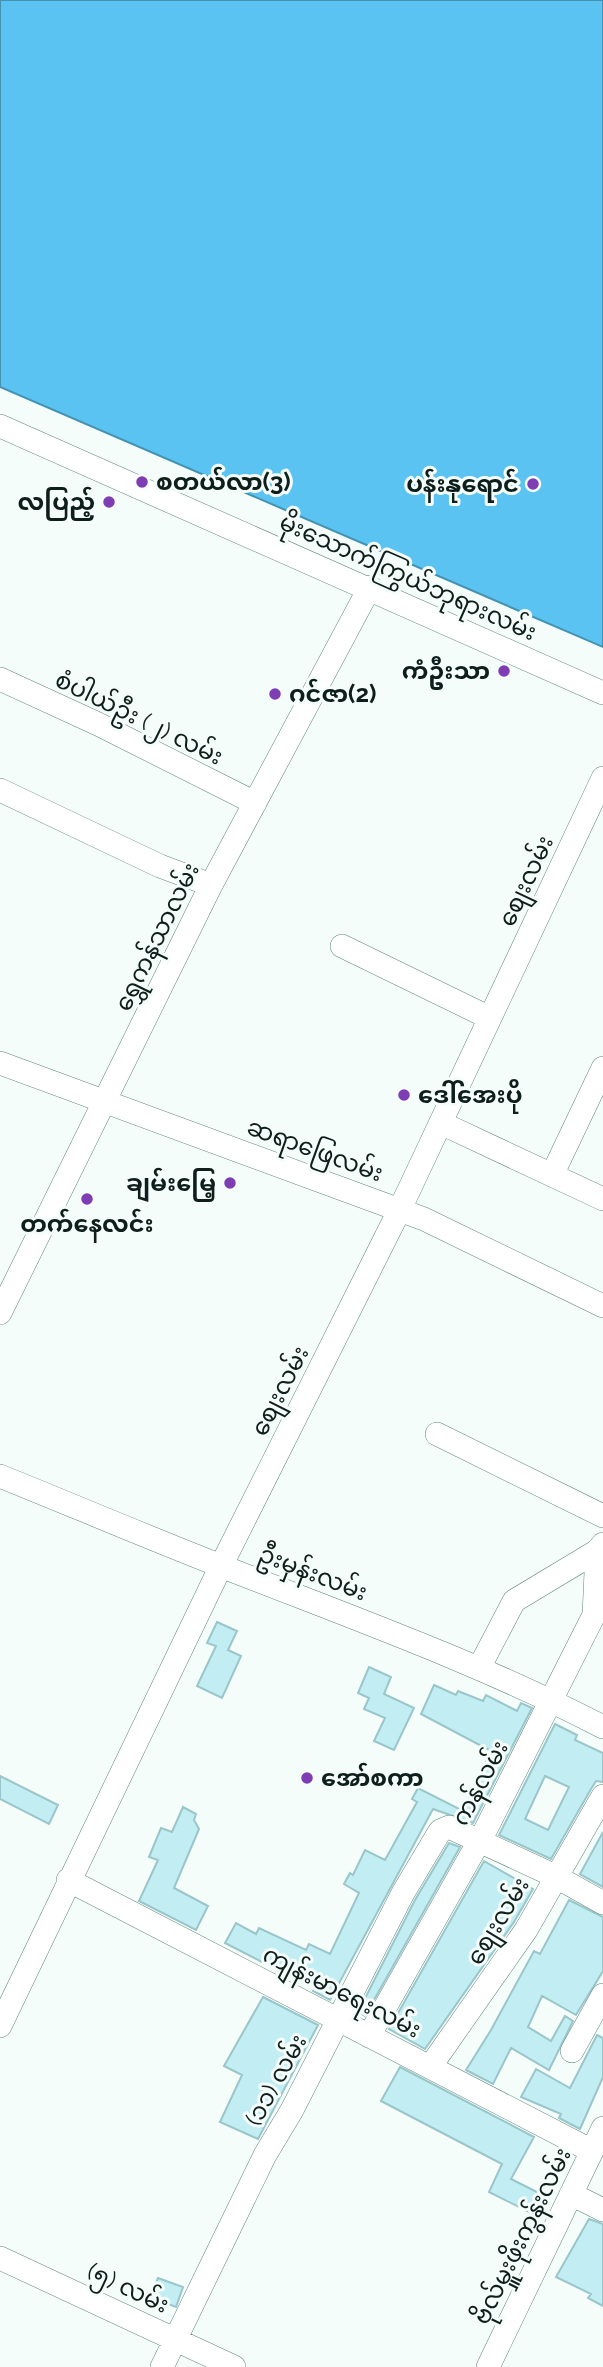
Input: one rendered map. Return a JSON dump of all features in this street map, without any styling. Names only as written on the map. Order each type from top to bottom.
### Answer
[{"type":"street","name":"မိုးသောက်ကြွယ်ဘုရားလမ်း","points":[[0,426],[370,587],[603,693]]},
{"type":"street","name":"‌ရွှေကန်သာလမ်း","points":[[0,1314],[211,885],[370,587]]},
{"type":"street","name":"စံပါယ်ဦး (၂) လမ်း","points":[[0,679],[98,724],[254,803]]},
{"type":"street","name":"စျေးလမ်း","points":[[0,2026],[220,1566],[400,1209],[603,778]]},
{"type":"street","points":[[0,790],[160,866],[211,885]]},
{"type":"street","points":[[342,946],[490,1018]]},
{"type":"street","name":"ဆရာဖြေလမ်း","points":[[0,1063],[400,1209],[487,1248],[603,1306]]},
{"type":"street","points":[[552,1175],[603,1068]]},
{"type":"street","points":[[441,1123],[603,1199]]},
{"type":"street","points":[[437,1434],[603,1516]]},
{"type":"street","name":"ဦးမှန်းလမ်း","points":[[0,1476],[220,1566],[413,1639],[553,1701],[603,1727]]},
{"type":"street","points":[[479,1668],[514,1601],[600,1547]]},
{"type":"street","name":"ကန်လမ်း","points":[[369,2036],[480,1839],[553,1701],[594,1615],[600,1547]]},
{"type":"street","name":"စျေးလမ်း","points":[[430,2067],[526,1930],[603,1796]]},
{"type":"street","name":"(၁၁) လမ်း","points":[[162,2367],[265,2155],[338,2020],[402,1893],[440,1831],[449,1827],[480,1839]]},
{"type":"street","points":[[480,1839],[603,1903]]},
{"type":"street","name":"ကျန်းမာရေးလမ်း","points":[[68,1880],[592,2151]]},
{"type":"street","points":[[572,2051],[603,1995]]},
{"type":"street","name":"ဗိုလ်မှူးဖိုးကွန်းလမ်း","points":[[488,2367],[603,2128]]},
{"type":"street","points":[[571,2194],[603,2210]]},
{"type":"street","name":"(၅) လမ်း","points":[[0,2258],[234,2367]]},
{"type":"water","points":[[0,0],[603,0],[603,647],[0,387]]},
{"type":"building","points":[[217,1622],[237,1631],[228,1650],[241,1656],[222,1698],[197,1686],[216,1646],[207,1643]]},
{"type":"building","points":[[369,1667],[391,1677],[384,1694],[414,1708],[394,1750],[374,1741],[385,1718],[364,1709],[369,1698],[358,1693]]},
{"type":"building","points":[[434,1685],[456,1695],[458,1691],[483,1701],[486,1695],[517,1711],[521,1703],[532,1708],[473,1823],[433,1809],[330,2000],[313,1991],[318,1982],[292,1969],[290,1973],[266,1961],[264,1963],[225,1943],[236,1923],[256,1934],[259,1928],[306,1950],[309,1944],[330,1954],[359,1893],[344,1884],[350,1873],[353,1875],[365,1850],[385,1860],[417,1802],[412,1799],[418,1788],[463,1811],[491,1751],[421,1714]]},
{"type":"building","points":[[555,1724],[577,1735],[575,1740],[603,1753],[603,1782],[596,1781],[551,1859],[499,1835]],"holes":[[[545,1776],[569,1787],[548,1830],[525,1819]]]},
{"type":"building","points":[[0,1776],[58,1805],[49,1824],[0,1799]]},
{"type":"building","points":[[183,1807],[196,1814],[194,1820],[199,1829],[174,1888],[208,1906],[196,1930],[139,1901],[158,1860],[149,1857],[161,1828],[172,1832]]},
{"type":"building","points":[[603,1832],[603,1887],[580,1874]]},
{"type":"building","points":[[449,1843],[460,1847],[365,2016],[358,2012],[415,1900]]},
{"type":"building","points":[[484,1861],[533,1889],[514,1922],[425,2049],[389,2029]]},
{"type":"building","points":[[569,1900],[603,1917],[603,1971],[576,2015],[542,1996],[528,2027],[551,2041],[565,2016],[573,2021],[549,2070],[511,2048],[493,2084],[466,2070],[534,1951],[540,1954]]},
{"type":"building","points":[[263,1997],[318,2025],[258,2139],[220,2122],[242,2075],[224,2066]]},
{"type":"building","points":[[597,2035],[603,2038],[603,2077],[580,2129],[559,2118],[561,2114],[521,2097],[536,2069],[570,2088]]},
{"type":"building","points":[[400,2067],[534,2137],[511,2179],[549,2198],[539,2217],[489,2192],[502,2164],[381,2101]]},
{"type":"building","points":[[589,2219],[603,2224],[603,2306],[588,2298],[591,2294],[556,2277]]},
{"type":"building","points":[[158,2278],[183,2287],[176,2307],[150,2297]]},
{"type":"place","name":"စတယ်လာ(3)","points":[[142,482]]},
{"type":"place","name":"ပန်းနုရောင်","points":[[533,484]]},
{"type":"place","name":"လပြည့်","points":[[109,502]]},
{"type":"place","name":"ကံဦးသာ","points":[[504,671]]},
{"type":"place","name":"ဂင်ဇာ(2)","points":[[275,694]]},
{"type":"place","name":"ဒေါ်အေးပို","points":[[404,1095]]},
{"type":"place","name":"ချမ်းမြေ့","points":[[230,1183]]},
{"type":"place","name":"တက်နေလင်း","points":[[87,1199]]},
{"type":"place","name":"အော်စကာ","points":[[307,1778]]}]
